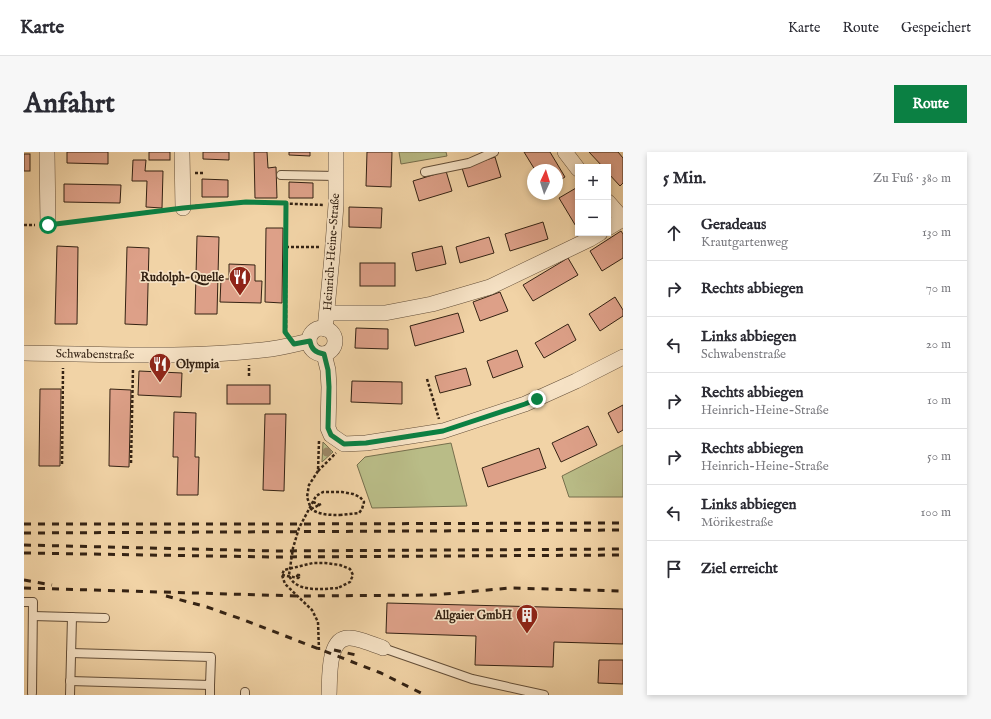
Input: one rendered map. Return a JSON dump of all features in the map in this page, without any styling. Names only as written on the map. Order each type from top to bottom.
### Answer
[{"type":"street","points":[[47,152],[48,225]]},
{"type":"street","points":[[182,152],[183,208]]},
{"type":"street","name":"Heinrich-Heine-Straße","points":[[325,328],[336,205],[336,152]]},
{"type":"street","points":[[565,152],[575,165]]},
{"type":"street","points":[[611,205],[623,219],[611,226]]},
{"type":"street","points":[[327,313],[385,313],[432,304],[490,287],[595,236]]},
{"type":"street","name":"Heinrich-Heine-Straße","points":[[310,341],[312,334],[318,329],[325,328],[332,333],[335,344],[331,351],[324,354]]},
{"type":"street","points":[[310,341],[312,349],[319,354],[324,354],[328,370],[328,428],[325,437],[344,444],[366,443],[443,431],[525,404],[576,381],[623,357]]},
{"type":"street","name":"Schwabenstraße","points":[[24,353],[133,355],[209,354],[270,349],[310,341]]},
{"type":"street","points":[[329,695],[332,654],[338,642],[344,638],[351,638],[383,648]]},
{"type":"lane","points":[[425,172],[469,163],[494,152]]},
{"type":"lane","name":"Heinrich-Heine-Straße","points":[[281,175],[336,176]]},
{"type":"lane","points":[[24,602],[33,602],[32,693]]},
{"type":"lane","points":[[33,616],[105,618]]},
{"type":"lane","points":[[70,695],[72,617]]},
{"type":"lane","points":[[383,648],[472,679],[544,695]]},
{"type":"lane","points":[[71,653],[211,657],[210,695]]},
{"type":"lane","points":[[70,681],[210,685]]},
{"type":"path","points":[[24,224],[48,225],[183,208],[246,202],[336,205]]},
{"type":"path","points":[[286,203],[285,332],[294,344]]},
{"type":"path","points":[[286,247],[333,247]]},
{"type":"path","points":[[131,463],[133,355]]},
{"type":"path","points":[[249,365],[249,376]]},
{"type":"path","points":[[62,464],[63,368]]},
{"type":"path","points":[[427,379],[443,431]]},
{"type":"path","points":[[318,471],[325,437]]},
{"type":"path","points":[[319,656],[318,622],[312,610],[285,584],[282,575],[284,570],[294,566],[313,563],[340,565],[350,569],[354,575],[350,582],[338,588],[311,589],[296,585],[290,579],[289,575],[293,548],[300,528],[313,502],[316,496],[323,492],[342,492],[353,494],[360,497],[364,502],[362,509],[354,514],[340,515],[317,513],[311,509],[308,497],[309,485],[318,471],[344,444]]},
{"type":"path","points":[[311,509],[322,504],[323,504],[323,505],[323,506],[323,507],[321,506],[321,505],[323,504],[322,506],[317,504],[313,502]]},
{"type":"path","points":[[282,575],[298,578],[299,577],[299,576],[298,575],[297,576],[297,577],[299,577],[299,576],[299,575],[293,575],[289,575]]},
{"type":"green space","points":[[399,152],[446,152],[447,156],[401,164]]},
{"type":"green space","points":[[323,442],[333,452],[322,462]]},
{"type":"green space","points":[[451,443],[467,506],[372,508],[357,465],[365,457]]},
{"type":"green space","points":[[623,445],[623,497],[569,497],[562,476]]},
{"type":"building","points":[[67,152],[108,152],[108,164],[67,163]]},
{"type":"building","points":[[149,152],[170,152],[170,160],[149,160]]},
{"type":"building","points":[[203,152],[229,152],[229,160],[203,159]]},
{"type":"building","points":[[254,152],[267,152],[268,168],[276,167],[277,198],[255,198]]},
{"type":"building","points":[[289,152],[310,152],[310,156],[289,155]]},
{"type":"building","points":[[367,152],[392,152],[391,187],[366,186]]},
{"type":"building","points":[[524,152],[550,152],[557,164],[531,164]]},
{"type":"building","points":[[589,152],[618,152],[623,158],[623,183],[620,186],[611,176],[611,164],[600,164]]},
{"type":"building","points":[[24,154],[30,154],[30,171],[24,171]]},
{"type":"building","points":[[495,157],[501,177],[468,187],[462,168]]},
{"type":"building","points":[[133,160],[146,160],[145,171],[163,171],[162,208],[146,207],[147,181],[132,181]]},
{"type":"building","points":[[446,171],[452,191],[419,201],[413,181]]},
{"type":"building","points":[[202,179],[228,180],[228,197],[202,197]]},
{"type":"building","points":[[289,182],[313,183],[313,198],[289,198]]},
{"type":"building","points":[[64,184],[121,185],[120,203],[64,202]]},
{"type":"building","points":[[575,189],[575,225],[560,200],[563,200],[563,196]]},
{"type":"building","points":[[349,207],[382,208],[381,228],[349,227]]},
{"type":"building","points":[[543,222],[548,239],[510,251],[505,234]]},
{"type":"building","points":[[266,228],[283,228],[282,303],[265,302]]},
{"type":"building","points":[[621,231],[623,234],[623,258],[602,271],[590,251]]},
{"type":"building","points":[[197,236],[219,237],[217,314],[195,314]]},
{"type":"building","points":[[489,237],[494,253],[460,263],[456,247]]},
{"type":"building","points":[[57,246],[78,247],[77,324],[55,324]]},
{"type":"building","points":[[442,246],[446,264],[416,271],[412,253]]},
{"type":"building","points":[[127,247],[149,248],[147,325],[125,324]]},
{"type":"building","points":[[568,258],[578,275],[533,301],[523,285]]},
{"type":"building","points":[[360,263],[395,263],[395,286],[360,286]]},
{"type":"building","points":[[229,264],[255,265],[255,281],[262,281],[261,303],[220,302],[221,279],[229,279]]},
{"type":"building","points":[[500,292],[508,311],[480,321],[473,302]]},
{"type":"building","points":[[615,297],[623,310],[623,316],[600,331],[589,314]]},
{"type":"building","points":[[458,313],[464,332],[415,346],[410,326]]},
{"type":"building","points":[[568,324],[576,340],[544,358],[535,343]]},
{"type":"building","points":[[356,328],[388,329],[388,349],[355,348]]},
{"type":"building","points":[[517,350],[523,367],[493,378],[487,361]]},
{"type":"building","points":[[466,368],[471,385],[440,393],[435,376]]},
{"type":"building","name":"Olympia","points":[[139,371],[182,373],[181,397],[138,395]]},
{"type":"building","points":[[352,381],[402,382],[402,404],[351,402]]},
{"type":"building","points":[[227,385],[270,385],[270,404],[227,404]]},
{"type":"building","points":[[40,389],[61,389],[60,466],[39,466]]},
{"type":"building","points":[[110,389],[131,390],[129,467],[109,466]]},
{"type":"building","points":[[623,405],[623,430],[618,433],[608,413]]},
{"type":"building","points":[[174,412],[196,413],[195,457],[199,457],[198,495],[177,495],[178,457],[173,457]]},
{"type":"building","points":[[265,414],[286,414],[284,491],[263,490]]},
{"type":"building","points":[[588,426],[597,445],[561,462],[552,443]]},
{"type":"building","points":[[539,448],[546,468],[488,487],[482,468]]},
{"type":"building","name":"Allgaier GmbH","points":[[387,603],[623,609],[623,644],[554,642],[553,667],[475,665],[476,636],[386,633]]},
{"type":"building","points":[[599,660],[623,660],[623,684],[598,683]]},
{"type":"railway","points":[[24,524],[623,523]]},
{"type":"railway","points":[[24,533],[623,530]]},
{"type":"railway","points":[[24,545],[275,551],[623,549]]},
{"type":"railway","points":[[24,553],[274,557],[623,555]]},
{"type":"railway","points":[[24,580],[52,585]]},
{"type":"railway","points":[[24,588],[298,596],[433,595],[510,588],[623,591]]},
{"type":"railway","points":[[166,596],[207,607],[244,620],[381,673],[425,695]]},
{"type":"railway","points":[[334,650],[356,655]]},
{"type":"place","name":"Rudolph-Quelle","points":[[240,296]]},
{"type":"place","name":"Olympia","points":[[160,384]]},
{"type":"place","name":"Allgaier GmbH","points":[[527,634]]},
{"type":"route","points":[[48,225],[183,208],[246,202],[286,203],[285,332],[294,344],[310,341],[312,349],[319,354],[324,354],[328,370],[329,387],[328,428],[331,435],[344,444],[366,443],[443,431],[537,399]]}]
